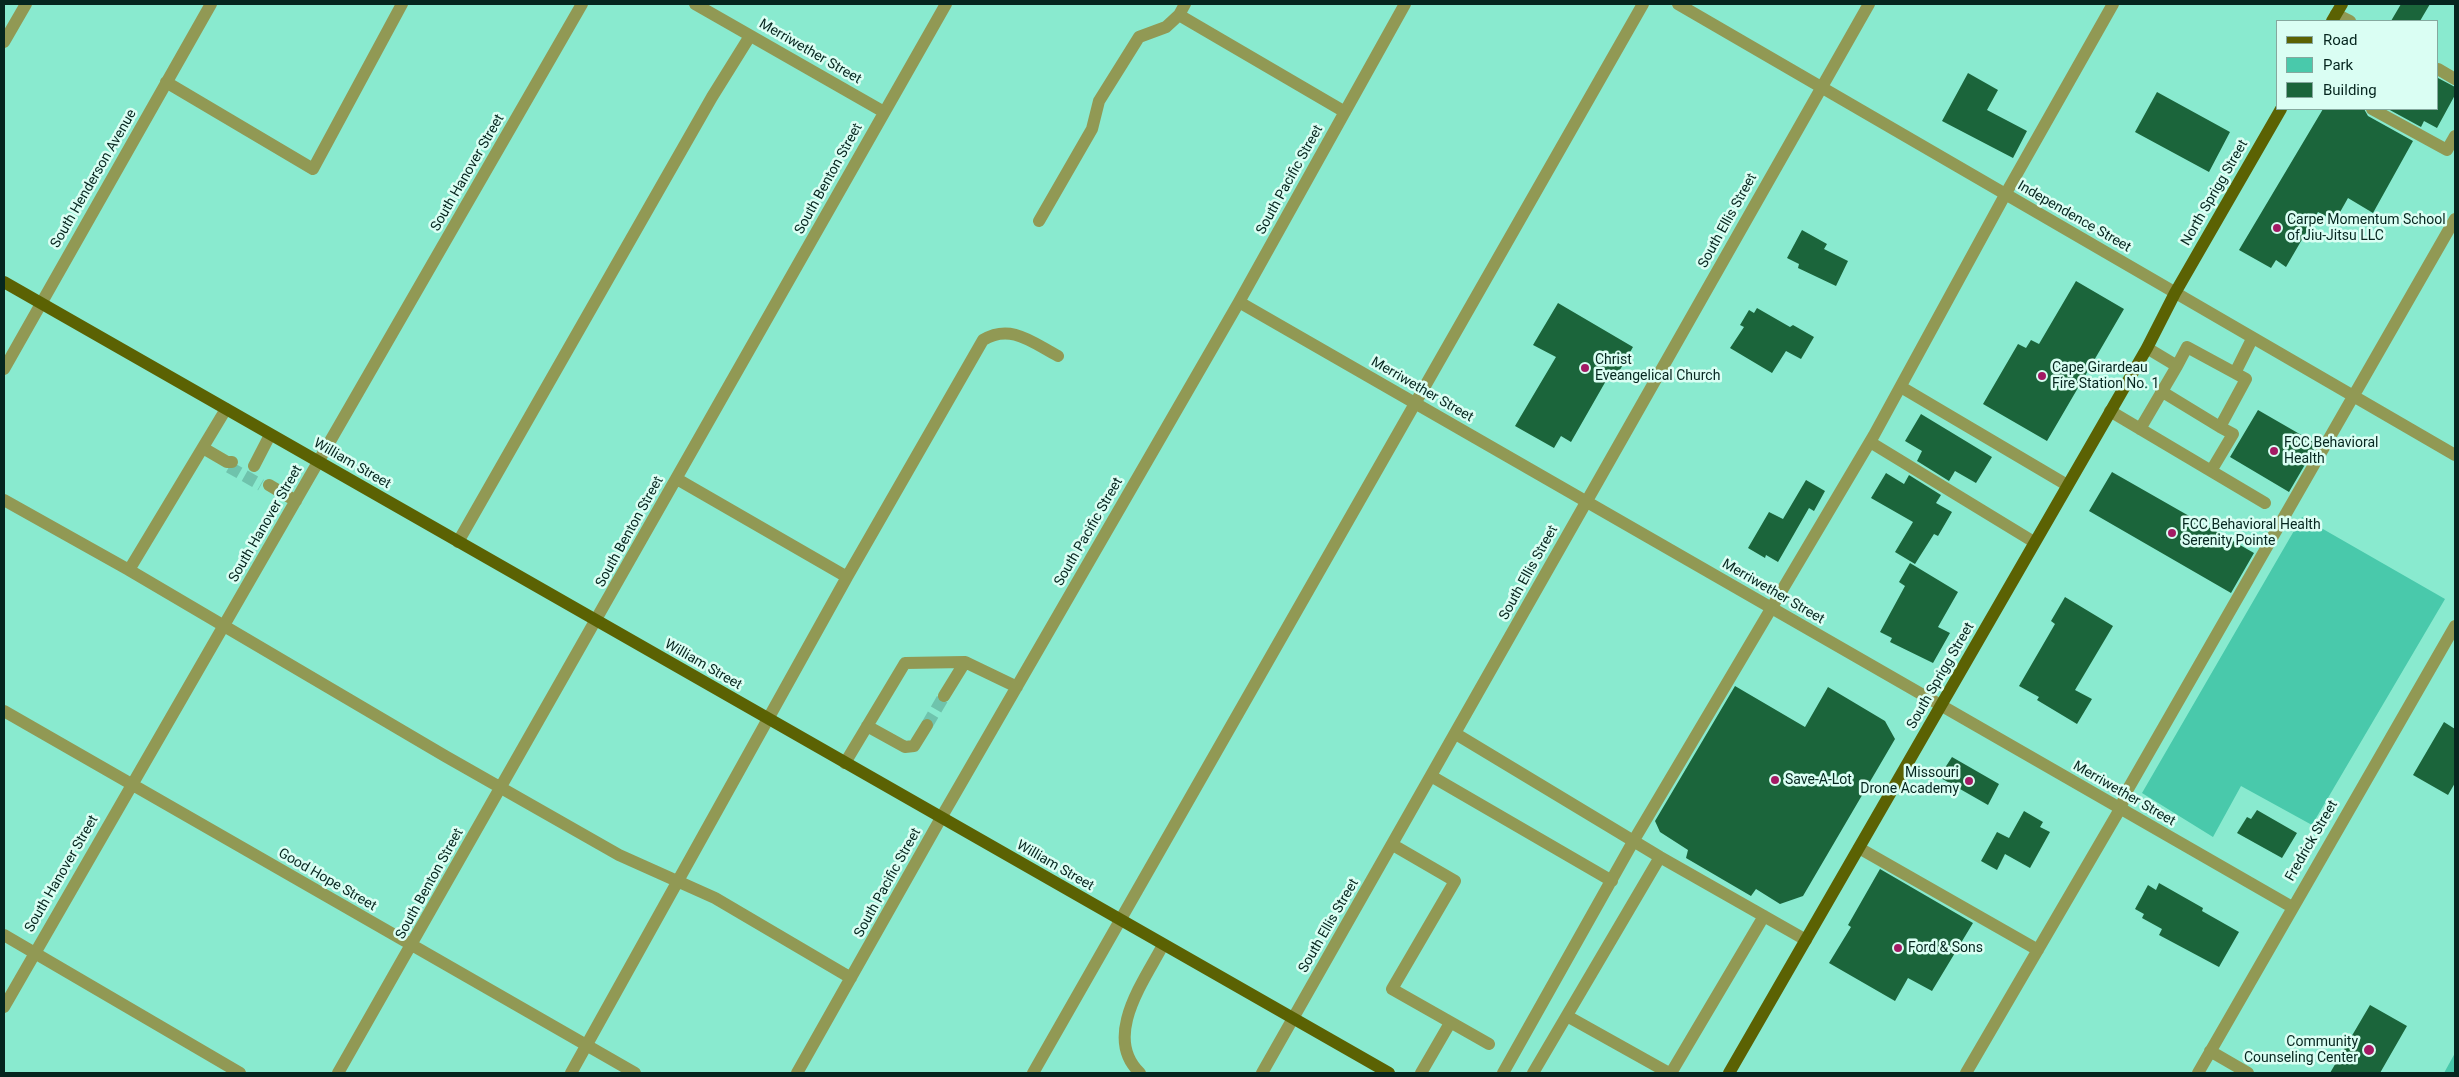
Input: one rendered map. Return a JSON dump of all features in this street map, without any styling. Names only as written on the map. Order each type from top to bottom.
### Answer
[{"type":"main road","name":"North Sprigg Street","points":[[2175,293],[2280,110]]},
{"type":"main road","name":"William Street","points":[[4,282],[1389,1073]]},
{"type":"main road","name":"South Sprigg Street","points":[[1729,1073],[2147,348],[2175,293]]},
{"type":"street","points":[[4,42],[26,4]]},
{"type":"street","name":"South Henderson Avenue","points":[[4,369],[211,4]]},
{"type":"street","points":[[166,82],[313,169],[402,4]]},
{"type":"street","name":"South Hanover Street","points":[[4,1007],[582,4]]},
{"type":"street","name":"Merriwether Street","points":[[695,4],[884,112]]},
{"type":"street","name":"South Benton Street","points":[[338,1073],[597,622],[946,4]]},
{"type":"street","name":"South Pacific Street","points":[[798,1073],[941,818],[1240,302],[1405,4]]},
{"type":"street","points":[[1033,1073],[1414,402],[1643,4]]},
{"type":"street","name":"Independence Street","points":[[1678,4],[2455,455]]},
{"type":"street","name":"South Ellis Street","points":[[1262,1073],[1456,734],[1820,87],[1869,4]]},
{"type":"street","points":[[1502,1073],[1612,882],[1634,840],[1870,442],[2005,195],[2113,4]]},
{"type":"street","points":[[1039,221],[1092,129],[1099,101],[1139,37],[1166,27],[1182,9],[1345,112]]},
{"type":"street","points":[[2337,13],[2348,20]]},
{"type":"street","points":[[458,542],[707,106],[750,36]]},
{"type":"street","points":[[2439,70],[2455,79]]},
{"type":"street","points":[[2374,110],[2447,150],[2455,136]]},
{"type":"street","points":[[1966,1073],[2120,809],[2128,789],[2455,219]]},
{"type":"street","name":"Merriwether Street","points":[[1240,302],[2292,907]]},
{"type":"street","points":[[571,1073],[679,881],[767,718],[983,340],[994,333],[1006,332],[1020,336],[1058,356]]},
{"type":"street","points":[[2235,373],[2252,338]]},
{"type":"street","points":[[2140,429],[2188,347],[2246,379],[2220,427]]},
{"type":"street","points":[[2147,348],[2177,366]]},
{"type":"street","points":[[1901,387],[2067,485]]},
{"type":"street","points":[[2162,391],[2232,434],[2211,471]]},
{"type":"street","points":[[129,570],[226,409]]},
{"type":"street","points":[[2110,411],[2265,503]]},
{"type":"street","points":[[254,466],[270,435]]},
{"type":"street","points":[[1870,442],[2034,542]]},
{"type":"street","points":[[203,448],[229,464]]},
{"type":"street","points":[[677,479],[847,577]]},
{"type":"street","points":[[265,483],[296,501]]},
{"type":"street","points":[[4,500],[129,570],[445,756],[502,786],[619,855],[715,898],[851,978]]},
{"type":"street","name":"Fredrick Street","points":[[2198,1073],[2455,626]]},
{"type":"street","points":[[845,763],[905,663],[965,662],[1017,687]]},
{"type":"street","points":[[944,696],[965,662]]},
{"type":"street","name":"Good Hope Street","points":[[4,711],[412,947],[635,1073]]},
{"type":"street","points":[[867,726],[905,747],[914,746],[927,725]]},
{"type":"street","points":[[1456,734],[1660,857],[1806,940]]},
{"type":"street","points":[[1431,776],[1612,882]]},
{"type":"street","points":[[1393,845],[1455,881],[1392,989],[1489,1044]]},
{"type":"street","points":[[1859,848],[2038,950]]},
{"type":"street","points":[[1533,1073],[1660,857]]},
{"type":"street","points":[[1567,1016],[1670,1073],[1764,916]]},
{"type":"street","points":[[4,935],[240,1073]]},
{"type":"street","points":[[1140,1073],[1124,1052],[1124,1030],[1134,1001],[1163,944]]},
{"type":"street","points":[[1421,1073],[1450,1023]]},
{"type":"street","points":[[2210,1051],[2248,1073]]},
{"type":"green space","points":[[2302,517],[2445,599],[2312,825],[2241,786],[2213,837],[2142,793]]},
{"type":"green space","points":[[2455,1053],[2455,1073],[2444,1073]]},
{"type":"building","points":[[2401,4],[2430,4],[2421,20],[2392,20]]},
{"type":"building","points":[[1968,73],[1998,90],[1987,110],[2027,131],[2013,158],[1942,121]]},
{"type":"building","points":[[2439,79],[2455,87],[2455,95],[2437,128],[2424,121],[2421,127],[2390,110],[2439,110]]},
{"type":"building","points":[[2157,92],[2230,132],[2209,172],[2135,132]]},
{"type":"building","points":[[2322,110],[2365,110],[2368,116],[2413,141],[2373,213],[2348,198],[2335,221],[2318,212],[2286,267],[2276,260],[2271,268],[2239,250]]},
{"type":"building","points":[[1802,230],[1827,244],[1824,249],[1848,261],[1836,286],[1798,268],[1799,264],[1787,258]]},
{"type":"building","name":"Cape Girardeau Fire Station No. 1","points":[[2076,281],[2124,309],[2047,441],[1983,404],[2018,344],[2026,348],[2031,340],[2039,344]]},
{"type":"building","name":"Christ Eveangelical Church","points":[[1558,303],[1633,347],[1613,382],[1607,379],[1571,442],[1561,436],[1554,448],[1515,426],[1556,357],[1533,345]]},
{"type":"building","points":[[1757,308],[1790,327],[1793,325],[1814,337],[1801,359],[1786,351],[1772,373],[1730,348],[1744,327],[1740,325],[1749,310],[1754,313]]},
{"type":"building","name":"FCC Behavioral Health","points":[[2258,410],[2317,444],[2289,492],[2230,457]]},
{"type":"building","points":[[1921,414],[1992,457],[1976,483],[1955,471],[1949,481],[1917,461],[1922,451],[1905,441]]},
{"type":"building","name":"FCC Behavioral Health Serenity Pointe","points":[[2112,472],[2254,553],[2231,593],[2089,511]]},
{"type":"building","points":[[1886,473],[1904,484],[1909,475],[1941,495],[1936,503],[1952,512],[1938,536],[1934,534],[1915,564],[1895,552],[1913,522],[1871,498]]},
{"type":"building","points":[[1806,480],[1825,491],[1814,511],[1809,508],[1778,562],[1766,555],[1765,558],[1748,548],[1769,512],[1783,519]]},
{"type":"building","points":[[1910,563],[1958,592],[1938,627],[1950,633],[1933,663],[1890,642],[1892,638],[1880,632],[1905,586],[1899,582]]},
{"type":"building","points":[[2065,597],[2113,626],[2075,690],[2092,699],[2077,724],[2037,700],[2039,697],[2019,686],[2055,624],[2051,621]]},
{"type":"building","name":"Save-A-Lot","points":[[1735,686],[1805,727],[1828,687],[1885,721],[1895,739],[1803,896],[1780,904],[1756,889],[1751,896],[1686,858],[1688,850],[1660,832],[1655,821]]},
{"type":"building","points":[[2444,722],[2455,729],[2455,783],[2448,795],[2413,775]]},
{"type":"building","name":"Missouri Drone Academy","points":[[1952,757],[1999,784],[1988,805],[1939,777]]},
{"type":"building","points":[[2257,810],[2297,833],[2282,858],[2237,833],[2247,817],[2251,819]]},
{"type":"building","points":[[2024,811],[2043,822],[2040,827],[2050,832],[2030,868],[2005,854],[1997,870],[1981,861],[1997,832],[2009,838]]},
{"type":"building","name":"Ford & Sons","points":[[1880,869],[1973,923],[1932,991],[1908,978],[1895,1001],[1829,963],[1851,927],[1848,925]]},
{"type":"building","points":[[2159,883],[2203,908],[2202,911],[2239,932],[2219,967],[2159,935],[2162,929],[2142,918],[2144,914],[2135,909],[2148,885],[2156,890]]},
{"type":"building","name":"Community Counseling Center","points":[[2370,1005],[2407,1026],[2380,1073],[2330,1073]]},
{"type":"tunnel","points":[[229,467],[261,485]]},
{"type":"tunnel","points":[[927,725],[944,696]]},
{"type":"place","name":"Carpe Momentum School of Jiu-Jitsu LLC","points":[[2277,228]]},
{"type":"place","name":"Christ Eveangelical Church","points":[[1585,368]]},
{"type":"place","name":"Cape Girardeau Fire Station No. 1","points":[[2042,376]]},
{"type":"place","name":"FCC Behavioral Health","points":[[2274,451]]},
{"type":"place","name":"FCC Behavioral Health Serenity Pointe","points":[[2172,533]]},
{"type":"place","name":"Save-A-Lot","points":[[1775,780]]},
{"type":"place","name":"Missouri Drone Academy","points":[[1969,781]]},
{"type":"place","name":"Ford & Sons","points":[[1898,948]]},
{"type":"place","name":"Community Counseling Center","points":[[2369,1050]]}]
